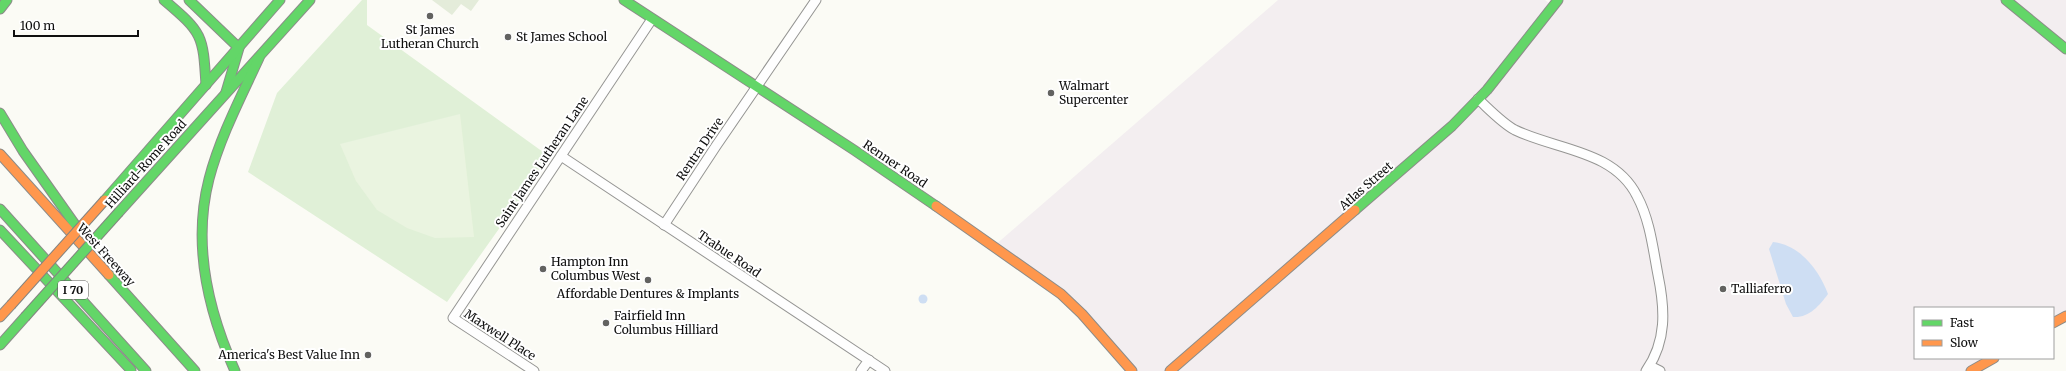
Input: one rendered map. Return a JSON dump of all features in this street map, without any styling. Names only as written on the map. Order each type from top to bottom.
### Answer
[{"type":"main road","points":[[0,9],[7,0]]},
{"type":"main road","points":[[164,0],[190,24],[202,42],[206,85]]},
{"type":"main road","points":[[188,0],[239,48],[226,92]]},
{"type":"main road","name":"Hilliard-Rome Road","points":[[0,317],[105,200],[280,0]]},
{"type":"main road","name":"Hilliard-Rome Road","points":[[0,346],[310,0]]},
{"type":"main road","name":"Renner Road","points":[[624,0],[854,150],[1019,263],[1061,294],[1092,325],[1132,371]]},
{"type":"main road","name":"Atlas Street","points":[[1170,371],[1417,158],[1452,126],[1478,99],[1558,0]]},
{"type":"main road","points":[[2006,0],[2066,49]]},
{"type":"main road","points":[[235,371],[219,334],[210,303],[204,274],[202,231],[209,180],[220,147],[259,58]]},
{"type":"main road","points":[[0,113],[23,151],[132,301]]},
{"type":"main road","name":"West Freeway","points":[[0,154],[195,371]]},
{"type":"main road","name":"I 70","points":[[0,209],[146,371]]},
{"type":"main road","points":[[0,230],[132,371]]},
{"type":"main road","points":[[2054,322],[2066,316]]},
{"type":"main road","points":[[1971,371],[1992,359]]},
{"type":"street","name":"Rentra Drive","points":[[664,225],[816,0]]},
{"type":"street","name":"Saint James Lutheran Lane","points":[[453,318],[652,18]]},
{"type":"street","points":[[1478,99],[1515,130],[1591,156],[1609,165],[1625,178],[1637,194],[1645,213],[1663,299],[1664,322],[1657,351],[1648,368],[1660,371]]},
{"type":"street","name":"Trabue Road","points":[[561,156],[885,371]]},
{"type":"street","name":"Maxwell Place","points":[[453,318],[534,371]]},
{"type":"street","points":[[861,371],[868,360]]},
{"type":"shaded area","points":[[1278,0],[1545,0],[1553,6],[1558,0],[2066,0],[2066,316],[2054,322],[2054,307],[1914,307],[1914,359],[1992,359],[1971,371],[1132,371],[1082,314],[994,246]]},
{"type":"green space","points":[[362,0],[367,0],[367,25],[550,157],[447,302],[248,172],[277,93]]},
{"type":"green space","points":[[432,0],[479,0],[471,11],[461,4],[452,15]]},
{"type":"green space","points":[[460,114],[474,237],[435,238],[407,228],[377,210],[356,181],[340,144]]},
{"type":"water","points":[[1773,242],[1783,244],[1800,253],[1814,268],[1828,294],[1817,307],[1804,316],[1793,317],[1786,304],[1769,249]]},
{"type":"water","points":[[923,294],[928,299],[923,304],[918,299]]},
{"type":"traffic: fast","points":[[0,9],[7,0]]},
{"type":"traffic: fast","points":[[164,0],[187,20],[194,28],[198,36],[204,55],[206,85]]},
{"type":"traffic: fast","points":[[189,0],[239,48],[226,92]]},
{"type":"traffic: fast","points":[[105,200],[280,0]]},
{"type":"traffic: fast","points":[[119,212],[310,0]]},
{"type":"traffic: fast","points":[[624,0],[854,150],[936,206]]},
{"type":"traffic: fast","points":[[1355,210],[1452,126],[1487,90],[1558,0]]},
{"type":"traffic: fast","points":[[2006,0],[2066,49]]},
{"type":"traffic: fast","points":[[235,371],[225,348],[210,301],[203,253],[202,228],[204,204],[209,179],[219,148],[231,117],[259,58]]},
{"type":"traffic: fast","points":[[0,113],[23,151],[76,226]]},
{"type":"traffic: fast","points":[[0,209],[146,371]]},
{"type":"traffic: fast","points":[[25,317],[119,212]]},
{"type":"traffic: fast","points":[[0,230],[131,370]]},
{"type":"traffic: fast","points":[[109,275],[195,371]]},
{"type":"traffic: fast","points":[[0,345],[25,317]]},
{"type":"traffic: slow","points":[[0,154],[109,275]]},
{"type":"traffic: slow","points":[[11,305],[105,200]]},
{"type":"traffic: slow","points":[[936,206],[1061,294],[1082,314],[1132,371]]},
{"type":"traffic: slow","points":[[1170,371],[1355,210]]},
{"type":"traffic: slow","points":[[0,317],[11,305]]},
{"type":"traffic: slow","points":[[2054,322],[2066,316]]},
{"type":"traffic: slow","points":[[1971,371],[1992,359]]},
{"type":"place","name":"St James Lutheran Church","points":[[430,16]]},
{"type":"place","name":"St James School","points":[[508,37]]},
{"type":"place","name":"Walmart Supercenter","points":[[1051,93]]},
{"type":"place","name":"Hampton Inn Columbus West","points":[[543,269]]},
{"type":"place","name":"Affordable Dentures & Implants","points":[[648,280]]},
{"type":"place","name":"Talliaferro","points":[[1723,289]]},
{"type":"place","name":"Fairfield Inn Columbus Hilliard","points":[[606,323]]},
{"type":"place","name":"America's Best Value Inn","points":[[368,355]]}]
